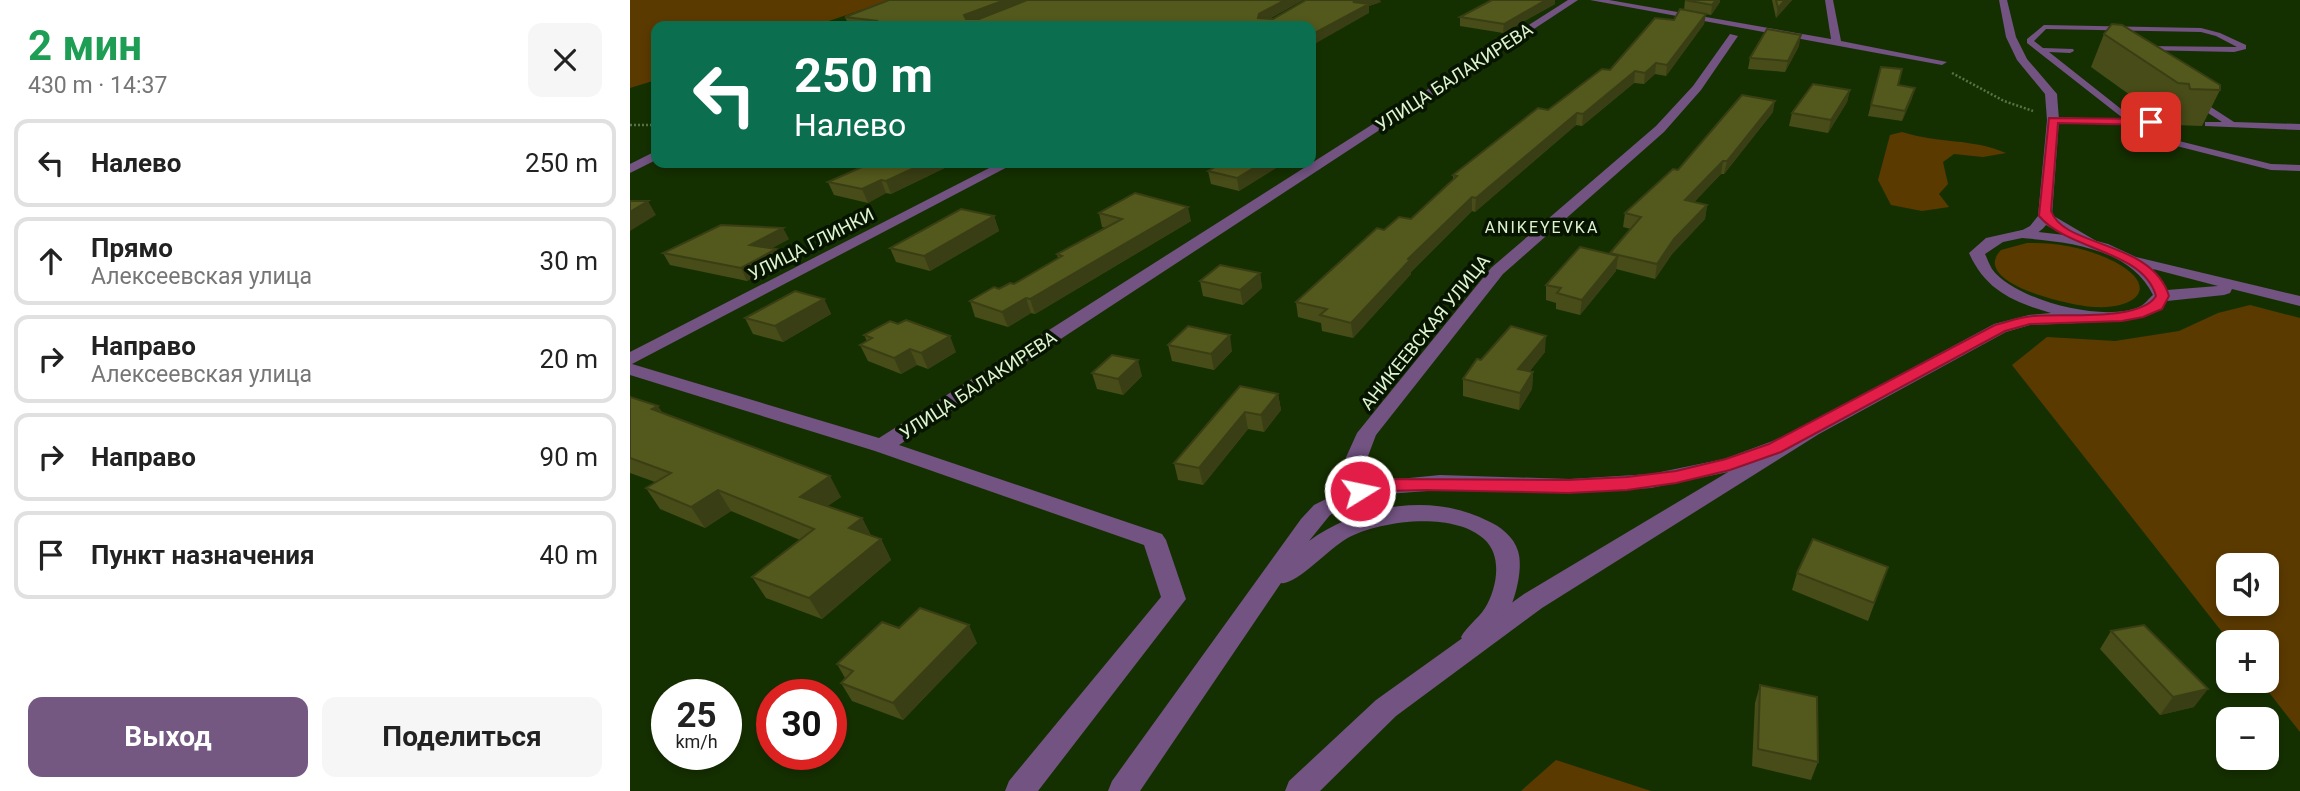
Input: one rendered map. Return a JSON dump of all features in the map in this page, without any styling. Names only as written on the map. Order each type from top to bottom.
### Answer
[{"type":"street","name":"УЛИЦА БАЛАКИРЕВА","points":[[1316,166],[1574,0]]},
{"type":"street","points":[[1594,0],[1942,62]]},
{"type":"street","points":[[1829,0],[1836,42]]},
{"type":"street","points":[[2003,0],[2011,37],[2022,60],[2051,94],[2053,118],[2045,216],[2035,229],[2022,234]]},
{"type":"street","name":"АНИКЕЕВСКАЯ УЛИЦА","points":[[1360,491],[1354,464],[1367,433],[1497,271],[1660,129],[1697,88],[1732,36]]},
{"type":"street","points":[[630,170],[651,158]]},
{"type":"street","name":"УЛИЦА ГЛИНКИ","points":[[630,359],[999,168]]},
{"type":"street","name":"УЛИЦА БАЛАКИРЕВА","points":[[882,446],[1313,168]]},
{"type":"street","points":[[2045,216],[2055,225],[2093,245],[2127,258],[2300,301]]},
{"type":"street","points":[[2000,328],[2005,311],[2003,296],[1978,265],[1977,253],[1985,243],[2022,234],[2049,235],[2093,245]]},
{"type":"street","points":[[1123,791],[1248,610],[1321,511],[1343,496],[1385,485],[1568,486],[1639,482],[1676,477],[1730,464],[1775,448],[1812,430],[2000,328],[2029,320],[2143,313],[2157,306],[2162,296],[2159,283],[2127,258]]},
{"type":"street","points":[[1989,278],[2008,291],[2034,303],[2064,312],[2095,316]]},
{"type":"street","points":[[2162,296],[2222,290],[2253,291]]},
{"type":"street","points":[[630,369],[882,446]]},
{"type":"street","points":[[1300,791],[1386,708],[1533,601],[1812,430]]},
{"type":"street","name":"УЛИЦА БАЛАКИРЕВА","points":[[882,446],[1154,540],[1174,599],[1020,791]]},
{"type":"street","points":[[1248,610],[1315,547],[1354,525],[1392,515],[1444,514],[1491,529],[1502,541],[1508,555],[1506,590],[1497,611],[1460,654]]},
{"type":"lane","points":[[2138,48],[2234,50],[2243,47],[2218,34],[2201,30],[2043,27],[2030,41],[2152,137],[2271,167],[2300,168]]},
{"type":"lane","points":[[2042,50],[2070,51]]},
{"type":"lane","points":[[2188,95],[2231,124]]},
{"type":"lane","points":[[2053,118],[2168,123]]},
{"type":"lane","points":[[2207,124],[2300,127]]},
{"type":"path","points":[[1913,57],[1939,66],[2004,101],[2053,118]]},
{"type":"path","points":[[630,125],[651,125]]},
{"type":"shaded area","points":[[630,0],[891,0],[829,21],[651,21],[651,82],[630,88]]},
{"type":"shaded area","points":[[1902,132],[1980,145],[2006,153],[1983,157],[1954,154],[1943,162],[1948,184],[1939,194],[1949,207],[1922,211],[1891,205],[1878,180],[1890,135]]},
{"type":"shaded area","points":[[2027,243],[2072,247],[2105,257],[2129,271],[2137,280],[2140,288],[2138,295],[2122,304],[2096,307],[2068,303],[2029,291],[1999,273],[1995,262],[2001,250]]},
{"type":"shaded area","points":[[2250,305],[2300,318],[2300,732],[2269,693],[2279,693],[2279,630],[2221,630],[2012,365],[2047,337],[2115,341],[2179,331],[2218,313]]},
{"type":"shaded area","points":[[1556,760],[1651,791],[1521,791]]},
{"type":"building","points":[[889,0],[1005,0],[964,15],[966,19],[979,19],[1027,0],[1285,0],[1259,14],[1258,18],[1273,19],[1306,0],[1359,0],[1353,2],[1369,4],[1316,32],[1316,21],[878,21],[845,17]]},
{"type":"building","points":[[1492,0],[1546,0],[1504,24],[1460,17]]},
{"type":"building","points":[[1685,0],[1716,0],[1712,5]]},
{"type":"building","points":[[1776,0],[1785,0],[1778,8]]},
{"type":"building","points":[[1680,9],[1706,14],[1667,65],[1656,63],[1645,73],[1635,71],[1583,114],[1577,113],[1476,198],[1472,197],[1408,259],[1410,260],[1351,323],[1320,315],[1327,309],[1296,302],[1377,228],[1384,230],[1399,217],[1411,219],[1457,176],[1453,175],[1538,108],[1548,110],[1602,69],[1610,70],[1655,18],[1674,20]]},
{"type":"building","points":[[2112,24],[2122,25],[2220,85],[2220,90],[2190,89],[2189,84],[2178,83],[2104,34]]},
{"type":"building","points":[[1767,29],[1801,35],[1788,61],[1750,58]]},
{"type":"building","points":[[1881,67],[1902,69],[1898,85],[1915,88],[1905,111],[1871,105]]},
{"type":"building","points":[[1813,84],[1850,90],[1831,120],[1792,113]]},
{"type":"building","points":[[1742,95],[1775,101],[1727,161],[1723,161],[1685,200],[1707,205],[1674,239],[1657,264],[1610,253],[1641,217],[1625,213],[1673,169],[1678,170]]},
{"type":"building","points":[[860,168],[914,168],[862,189],[828,182]]},
{"type":"building","points":[[1213,168],[1254,168],[1237,178],[1208,171]]},
{"type":"building","points":[[1135,193],[1188,207],[1030,299],[1026,298],[1002,312],[970,301],[994,287],[999,289],[1010,283],[1014,284],[1062,256],[1057,254],[1122,219],[1099,213]]},
{"type":"building","points":[[630,201],[648,201],[630,212]]},
{"type":"building","points":[[961,209],[994,216],[924,256],[890,248]]},
{"type":"building","points":[[721,225],[783,228],[750,245],[776,249],[741,268],[663,253]]},
{"type":"building","points":[[1580,247],[1618,256],[1582,300],[1557,293],[1561,288],[1546,285]]},
{"type":"building","points":[[1220,265],[1260,273],[1240,290],[1200,281]]},
{"type":"building","points":[[795,291],[824,299],[775,326],[745,318]]},
{"type":"building","points":[[906,320],[950,336],[921,353],[910,349],[894,358],[860,345],[872,338],[864,335],[890,321],[898,324]]},
{"type":"building","points":[[1188,326],[1230,335],[1211,354],[1168,345]]},
{"type":"building","points":[[1511,326],[1546,336],[1518,369],[1533,372],[1520,393],[1463,379],[1477,359],[1481,360]]},
{"type":"building","points":[[1112,355],[1138,360],[1118,379],[1092,373]]},
{"type":"building","points":[[1240,386],[1278,394],[1261,415],[1245,412],[1199,468],[1174,463]]},
{"type":"building","points":[[630,397],[658,406],[652,409],[830,476],[800,497],[862,518],[849,528],[881,539],[809,598],[752,577],[814,529],[718,490],[691,507],[646,488],[671,473],[630,458]]},
{"type":"building","points":[[1813,539],[1888,567],[1874,603],[1797,573]]},
{"type":"building","points":[[920,608],[969,625],[893,703],[847,685],[845,679],[853,671],[837,664],[882,622],[899,628]]},
{"type":"building","points":[[2144,625],[2208,689],[2173,697],[2111,631]]},
{"type":"building","points":[[1760,685],[1817,697],[1818,762],[1758,749]]},
{"type":"district","name":"ANIKEYEVKA","points":[[1542,227]]},
{"type":"route","points":[[1360,491],[1385,485],[1568,486],[1627,484],[1676,477],[1730,464],[1775,448],[2000,328],[2029,320],[2122,317],[2143,313],[2157,306],[2162,296],[2159,283],[2147,270],[2055,225],[2045,216],[2045,211],[2053,120],[2151,122]]}]
